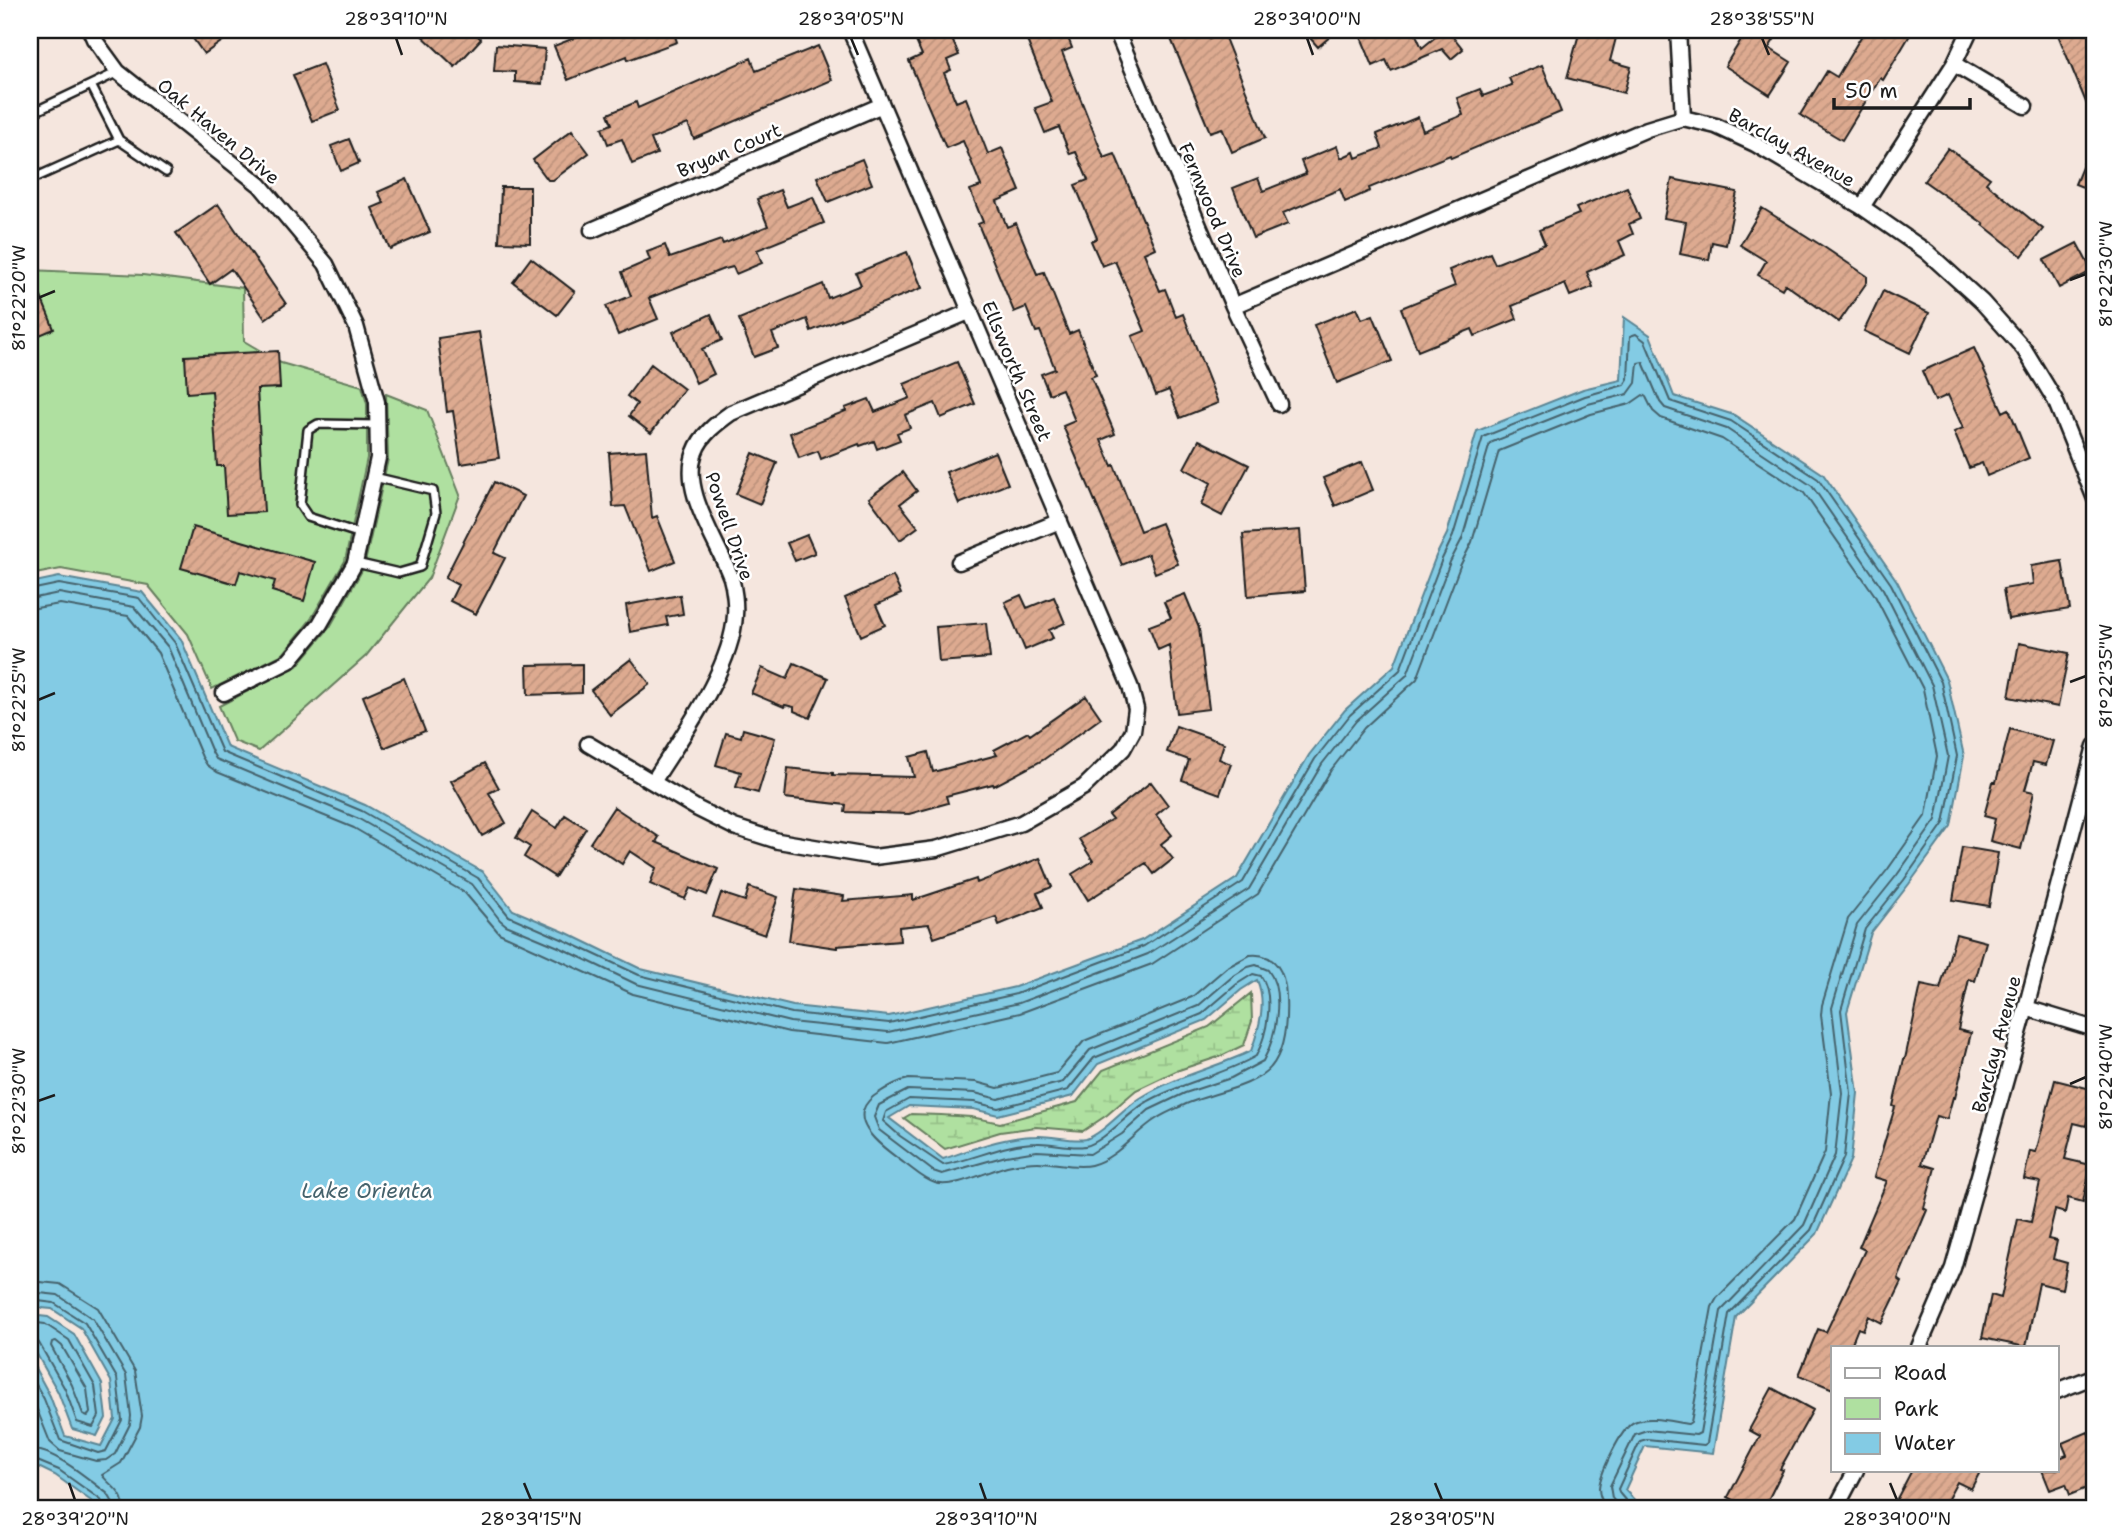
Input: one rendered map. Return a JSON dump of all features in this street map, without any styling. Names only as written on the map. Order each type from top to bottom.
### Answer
[{"type":"street","name":"Oak Haven Drive","points":[[90,30],[117,72],[260,186],[326,264],[356,326],[377,402],[378,458],[355,563],[320,624],[289,661],[224,693]]},
{"type":"street","name":"Ellsworth Street","points":[[653,782],[734,827],[778,841],[874,857],[936,849],[1021,823],[1084,787],[1124,749],[1133,731],[1136,709],[1130,687],[850,30]]},
{"type":"street","name":"Fernwood Drive","points":[[1116,30],[1233,306],[1279,404]]},
{"type":"street","points":[[1233,306],[1647,129],[1683,118],[1678,30]]},
{"type":"street","points":[[1862,207],[1954,64],[1970,30]]},
{"type":"street","points":[[1954,64],[2025,106]]},
{"type":"street","name":"Bryan Court","points":[[592,230],[882,105]]},
{"type":"street","name":"Barclay Avenue","points":[[1683,118],[1716,127],[1755,144],[1862,207],[1927,252],[1982,302],[2024,349],[2055,400],[2090,470],[2095,499]]},
{"type":"street","name":"Powell Drive","points":[[653,782],[702,704],[728,652],[735,615],[732,580],[694,492],[690,468],[696,449],[711,428],[731,413],[971,311]]},
{"type":"street","points":[[959,562],[1060,521]]},
{"type":"street","points":[[588,744],[653,782]]},
{"type":"street","name":"Barclay Avenue","points":[[1919,1346],[1953,1268],[2026,1008],[2095,746]]},
{"type":"street","points":[[2026,1008],[2095,1029]]},
{"type":"street","points":[[2058,1391],[2095,1376]]},
{"type":"street","points":[[1836,1508],[1855,1472]]},
{"type":"lane","points":[[30,114],[117,72]]},
{"type":"lane","points":[[91,85],[119,140],[166,172]]},
{"type":"lane","points":[[30,180],[119,140]]},
{"type":"lane","points":[[361,534],[308,516],[300,505],[308,430],[318,424],[377,425]]},
{"type":"lane","points":[[355,563],[400,573],[420,566],[436,513],[433,491],[373,477]]},
{"type":"green space","points":[[30,270],[143,275],[243,288],[244,341],[281,363],[362,386],[367,404],[367,458],[345,561],[311,619],[283,654],[212,689],[188,634],[148,585],[61,569],[30,575]]},
{"type":"green space","points":[[386,394],[427,410],[460,495],[429,578],[366,656],[259,751],[234,741],[219,706],[297,666],[330,627],[364,567],[388,459]]},
{"type":"green space","points":[[1251,993],[1252,1021],[1244,1045],[1176,1071],[1136,1090],[1083,1131],[1036,1127],[1000,1132],[945,1149],[904,1118],[911,1114],[941,1115],[1000,1123],[1077,1102],[1103,1070],[1209,1027]]},
{"type":"water","name":"Lake Orienta","points":[[1624,317],[1650,335],[1674,396],[1734,415],[1823,474],[1897,581],[1947,680],[1964,756],[1951,826],[1871,933],[1847,1012],[1858,1093],[1851,1159],[1817,1234],[1736,1317],[1713,1453],[1645,1446],[1625,1490],[1642,1508],[101,1508],[55,1475],[30,1463],[30,1359],[50,1396],[65,1436],[101,1446],[115,1419],[111,1381],[81,1328],[52,1309],[30,1307],[30,583],[59,577],[142,592],[181,639],[227,747],[365,805],[483,872],[513,910],[641,969],[793,1006],[889,1016],[1015,987],[1142,940],[1237,878],[1309,755],[1345,710],[1394,666],[1447,534],[1477,431],[1583,389],[1621,380]],"holes":[[[1257,980],[1261,1016],[1251,1051],[1155,1090],[1135,1101],[1100,1131],[1086,1139],[1042,1136],[1013,1138],[943,1159],[889,1118],[909,1106],[973,1109],[998,1115],[1073,1096],[1098,1064],[1206,1020]]]},
{"type":"water","points":[[30,1315],[48,1317],[74,1334],[102,1384],[106,1418],[97,1436],[72,1429],[58,1392],[30,1342]]},
{"type":"building","points":[[187,30],[238,30],[204,54]]},
{"type":"building","points":[[416,30],[472,30],[481,39],[455,67]]},
{"type":"building","points":[[594,30],[606,30],[608,34],[620,30],[673,30],[677,42],[628,60],[627,56],[568,80],[554,46]]},
{"type":"building","points":[[911,30],[948,30],[959,55],[947,60],[951,70],[944,73],[956,102],[966,98],[988,154],[1002,148],[1020,191],[997,201],[1007,227],[1016,223],[1037,274],[1044,272],[1069,334],[1078,330],[1096,375],[1091,377],[1115,434],[1101,440],[1112,466],[1114,465],[1140,531],[1161,523],[1178,564],[1155,573],[1148,554],[1122,565],[1063,426],[1075,421],[1062,389],[1049,394],[1041,374],[1055,369],[1040,331],[1036,332],[1026,307],[1014,312],[978,224],[983,222],[970,190],[981,186],[963,141],[946,148],[909,61],[922,55]]},
{"type":"building","points":[[1047,30],[1065,30],[1072,48],[1062,52],[1104,158],[1115,154],[1155,248],[1144,253],[1160,291],[1165,289],[1176,317],[1183,314],[1218,403],[1180,418],[1169,390],[1156,395],[1132,336],[1145,331],[1115,261],[1102,266],[1091,241],[1097,238],[1075,185],[1088,180],[1076,152],[1070,154],[1059,127],[1045,133],[1035,108],[1052,102],[1026,38]]},
{"type":"building","points":[[1193,30],[1206,30],[1210,39],[1223,33],[1265,138],[1232,152],[1222,128],[1210,132],[1171,39]]},
{"type":"building","points":[[1303,30],[1338,30],[1318,47]]},
{"type":"building","points":[[1358,30],[1414,30],[1422,48],[1444,30],[1448,30],[1463,49],[1451,59],[1442,49],[1391,71],[1386,60],[1373,66]]},
{"type":"building","points":[[1580,30],[1603,30],[1617,34],[1610,61],[1631,67],[1624,93],[1567,78]]},
{"type":"building","points":[[1747,30],[1761,30],[1775,38],[1769,48],[1791,62],[1770,95],[1725,66]]},
{"type":"building","points":[[1865,30],[1913,30],[1842,140],[1800,115],[1827,71],[1837,77]]},
{"type":"building","points":[[2056,30],[2095,30],[2095,124]]},
{"type":"building","points":[[496,45],[545,49],[542,84],[515,82],[515,72],[494,71]]},
{"type":"building","points":[[818,46],[832,80],[694,139],[688,124],[651,139],[657,154],[632,164],[622,139],[608,144],[602,128],[612,124],[608,114],[636,102],[638,108],[751,58],[756,71]]},
{"type":"building","points":[[322,64],[340,110],[312,121],[293,75]]},
{"type":"building","points":[[1542,65],[1561,112],[1451,158],[1450,155],[1369,188],[1370,191],[1345,202],[1340,189],[1283,213],[1288,224],[1253,238],[1233,188],[1258,178],[1263,191],[1306,174],[1301,161],[1337,146],[1341,158],[1354,152],[1356,158],[1382,148],[1377,134],[1418,117],[1423,131],[1463,115],[1457,98],[1480,89],[1483,96],[1512,85],[1509,78]]},
{"type":"building","points":[[572,130],[589,153],[553,180],[548,180],[533,160]]},
{"type":"building","points":[[2095,136],[2095,192],[2075,184]]},
{"type":"building","points":[[349,139],[359,163],[341,171],[331,146]]},
{"type":"building","points":[[1948,148],[1990,178],[1986,183],[2043,229],[2022,256],[1984,224],[1924,181]]},
{"type":"building","points":[[862,159],[872,184],[828,202],[817,177]]},
{"type":"building","points":[[407,179],[430,232],[390,249],[372,208],[384,203],[378,192]]},
{"type":"building","points":[[1672,179],[1737,192],[1726,245],[1712,242],[1709,260],[1680,254],[1686,222],[1664,218]]},
{"type":"building","points":[[501,187],[530,187],[530,243],[499,242]]},
{"type":"building","points":[[1627,187],[1640,219],[1629,224],[1633,234],[1619,241],[1625,255],[1587,272],[1593,287],[1570,296],[1565,284],[1512,306],[1517,319],[1475,336],[1472,329],[1418,351],[1401,308],[1455,286],[1449,270],[1490,253],[1495,264],[1545,244],[1539,230],[1579,214],[1576,208]]},
{"type":"building","points":[[780,190],[787,207],[813,197],[824,223],[757,250],[762,263],[736,274],[733,267],[721,270],[649,298],[658,319],[618,335],[606,306],[631,296],[622,272],[650,260],[647,252],[665,245],[670,258],[721,240],[723,244],[768,226],[757,199]]},
{"type":"building","points":[[218,204],[286,304],[265,319],[231,269],[210,284],[176,233]]},
{"type":"building","points":[[1762,208],[1867,276],[1867,282],[1839,322],[1785,284],[1782,289],[1758,275],[1766,261],[1740,245]]},
{"type":"building","points":[[2077,243],[2092,271],[2059,288],[2044,260]]},
{"type":"building","points":[[907,252],[922,288],[811,331],[807,319],[772,333],[778,348],[754,357],[739,319],[823,284],[828,298],[861,285],[856,273]]},
{"type":"building","points":[[531,258],[575,292],[557,315],[513,282]]},
{"type":"building","points":[[1883,291],[1929,313],[1910,353],[1864,331]]},
{"type":"building","points":[[41,297],[54,329],[30,339],[30,301]]},
{"type":"building","points":[[1357,308],[1362,319],[1373,315],[1392,361],[1337,383],[1314,325]]},
{"type":"building","points":[[711,314],[722,340],[702,349],[714,374],[696,383],[673,332]]},
{"type":"building","points":[[479,332],[499,458],[461,464],[453,411],[447,412],[438,338]]},
{"type":"building","points":[[1974,348],[2003,412],[2009,409],[2029,458],[1987,476],[1982,463],[1969,468],[1954,432],[1963,428],[1948,395],[1935,401],[1922,371]]},
{"type":"building","points":[[278,351],[280,388],[257,389],[264,512],[227,514],[224,466],[217,466],[212,391],[187,393],[185,356]]},
{"type":"building","points":[[957,362],[975,404],[941,418],[935,403],[905,415],[910,428],[897,433],[900,440],[877,449],[874,441],[821,459],[818,451],[799,458],[790,433],[869,399],[875,412],[910,398],[904,384]]},
{"type":"building","points":[[651,364],[684,389],[651,433],[629,416],[637,404],[627,396]]},
{"type":"building","points":[[1199,440],[1249,465],[1222,516],[1201,505],[1211,483],[1184,468]]},
{"type":"building","points":[[646,450],[652,518],[657,516],[675,561],[651,571],[625,506],[613,507],[609,453]]},
{"type":"building","points":[[995,452],[1008,484],[959,504],[946,472]]},
{"type":"building","points":[[753,453],[777,463],[760,504],[736,494]]},
{"type":"building","points":[[1362,462],[1373,490],[1335,506],[1323,478]]},
{"type":"building","points":[[903,472],[917,491],[900,504],[918,527],[900,540],[869,498]]},
{"type":"building","points":[[494,482],[523,496],[494,553],[505,558],[476,614],[450,601],[458,585],[445,578]]},
{"type":"building","points":[[193,527],[315,562],[304,601],[272,591],[275,581],[240,571],[236,584],[181,568]]},
{"type":"building","points":[[1300,530],[1305,591],[1248,596],[1243,534]]},
{"type":"building","points":[[807,535],[815,553],[795,561],[787,543]]},
{"type":"building","points":[[2062,561],[2070,609],[2008,619],[2003,589],[2033,584],[2031,566]]},
{"type":"building","points":[[893,576],[901,594],[876,605],[885,625],[861,636],[845,598]]},
{"type":"building","points":[[1185,594],[1199,628],[1209,709],[1177,713],[1169,645],[1158,650],[1149,626],[1171,618],[1164,602]]},
{"type":"building","points":[[680,595],[683,614],[666,617],[668,625],[630,632],[626,605]]},
{"type":"building","points":[[1021,595],[1027,608],[1054,597],[1065,623],[1049,630],[1053,638],[1025,650],[1005,602]]},
{"type":"building","points":[[986,623],[990,658],[939,662],[936,627]]},
{"type":"building","points":[[2019,643],[2069,653],[2058,707],[2009,697]]},
{"type":"building","points":[[631,659],[650,684],[610,715],[591,690]]},
{"type":"building","points":[[794,663],[828,678],[810,718],[794,711],[794,707],[784,707],[751,693],[762,668],[787,679]]},
{"type":"building","points":[[582,664],[582,693],[528,695],[527,665]]},
{"type":"building","points":[[404,678],[425,731],[384,748],[363,696]]},
{"type":"building","points":[[1086,696],[1101,718],[1043,760],[994,786],[993,784],[946,796],[948,803],[909,814],[845,812],[846,805],[785,798],[788,768],[833,775],[914,777],[909,757],[928,752],[933,772],[997,755],[994,750],[1028,732],[1030,735]]},
{"type":"building","points":[[1176,726],[1224,743],[1219,759],[1231,764],[1220,794],[1182,780],[1189,760],[1167,752]]},
{"type":"building","points":[[743,729],[775,738],[758,793],[736,787],[741,772],[716,765],[726,733],[741,737]]},
{"type":"building","points":[[2010,729],[2053,741],[2046,765],[2033,762],[2025,790],[2034,792],[2021,849],[1990,841],[1995,819],[1984,816]]},
{"type":"building","points":[[485,763],[499,788],[489,793],[506,823],[482,836],[451,781]]},
{"type":"building","points":[[1151,782],[1168,805],[1156,815],[1172,835],[1161,844],[1173,859],[1154,874],[1146,863],[1088,900],[1072,874],[1093,861],[1079,839],[1112,819],[1109,815]]},
{"type":"building","points":[[614,807],[659,837],[656,842],[718,869],[707,895],[690,888],[685,899],[650,884],[656,868],[630,851],[622,864],[590,843]]},
{"type":"building","points":[[532,812],[557,828],[565,815],[586,828],[555,877],[524,857],[530,847],[516,838]]},
{"type":"building","points":[[1962,847],[1998,853],[1989,906],[1953,900]]},
{"type":"building","points":[[1040,858],[1052,887],[1037,893],[1043,907],[999,925],[996,917],[934,938],[929,924],[899,927],[900,941],[837,948],[789,941],[796,889],[844,896],[843,901],[913,895],[913,900],[976,879],[977,883]]},
{"type":"building","points":[[749,887],[778,897],[765,935],[713,917],[721,893],[745,901]]},
{"type":"building","points":[[1956,934],[1986,942],[1975,981],[1969,979],[1958,1030],[1971,1033],[1955,1098],[1953,1097],[1947,1119],[1936,1116],[1922,1164],[1935,1168],[1924,1208],[1927,1210],[1898,1279],[1902,1282],[1882,1323],[1869,1316],[1863,1330],[1858,1328],[1852,1343],[1858,1346],[1831,1346],[1831,1388],[1799,1375],[1818,1329],[1826,1332],[1865,1250],[1859,1247],[1887,1181],[1874,1177],[1895,1107],[1893,1106],[1921,985],[1940,989]]},
{"type":"building","points":[[2055,1080],[2095,1090],[2095,1117],[2088,1115],[2086,1126],[2074,1123],[2065,1159],[2091,1165],[2083,1202],[2068,1198],[2065,1213],[2055,1210],[2048,1239],[2057,1241],[2053,1259],[2067,1263],[2062,1289],[2039,1283],[2026,1346],[2021,1346],[1982,1338],[1991,1295],[2001,1298],[2018,1219],[2031,1222],[2040,1182],[2024,1179],[2030,1151],[2036,1152]]},
{"type":"building","points":[[1772,1388],[1813,1410],[1780,1469],[1783,1470],[1764,1508],[1749,1508],[1728,1497],[1760,1436],[1749,1430]]},
{"type":"building","points":[[2088,1432],[2095,1449],[2095,1472],[2090,1474],[2094,1485],[2070,1495],[2066,1484],[2050,1490],[2043,1472],[2058,1472],[2058,1459],[2067,1455],[2062,1443]]},
{"type":"building","points":[[1911,1472],[1980,1472],[1971,1489],[1957,1482],[1943,1508],[1892,1508]]}]
